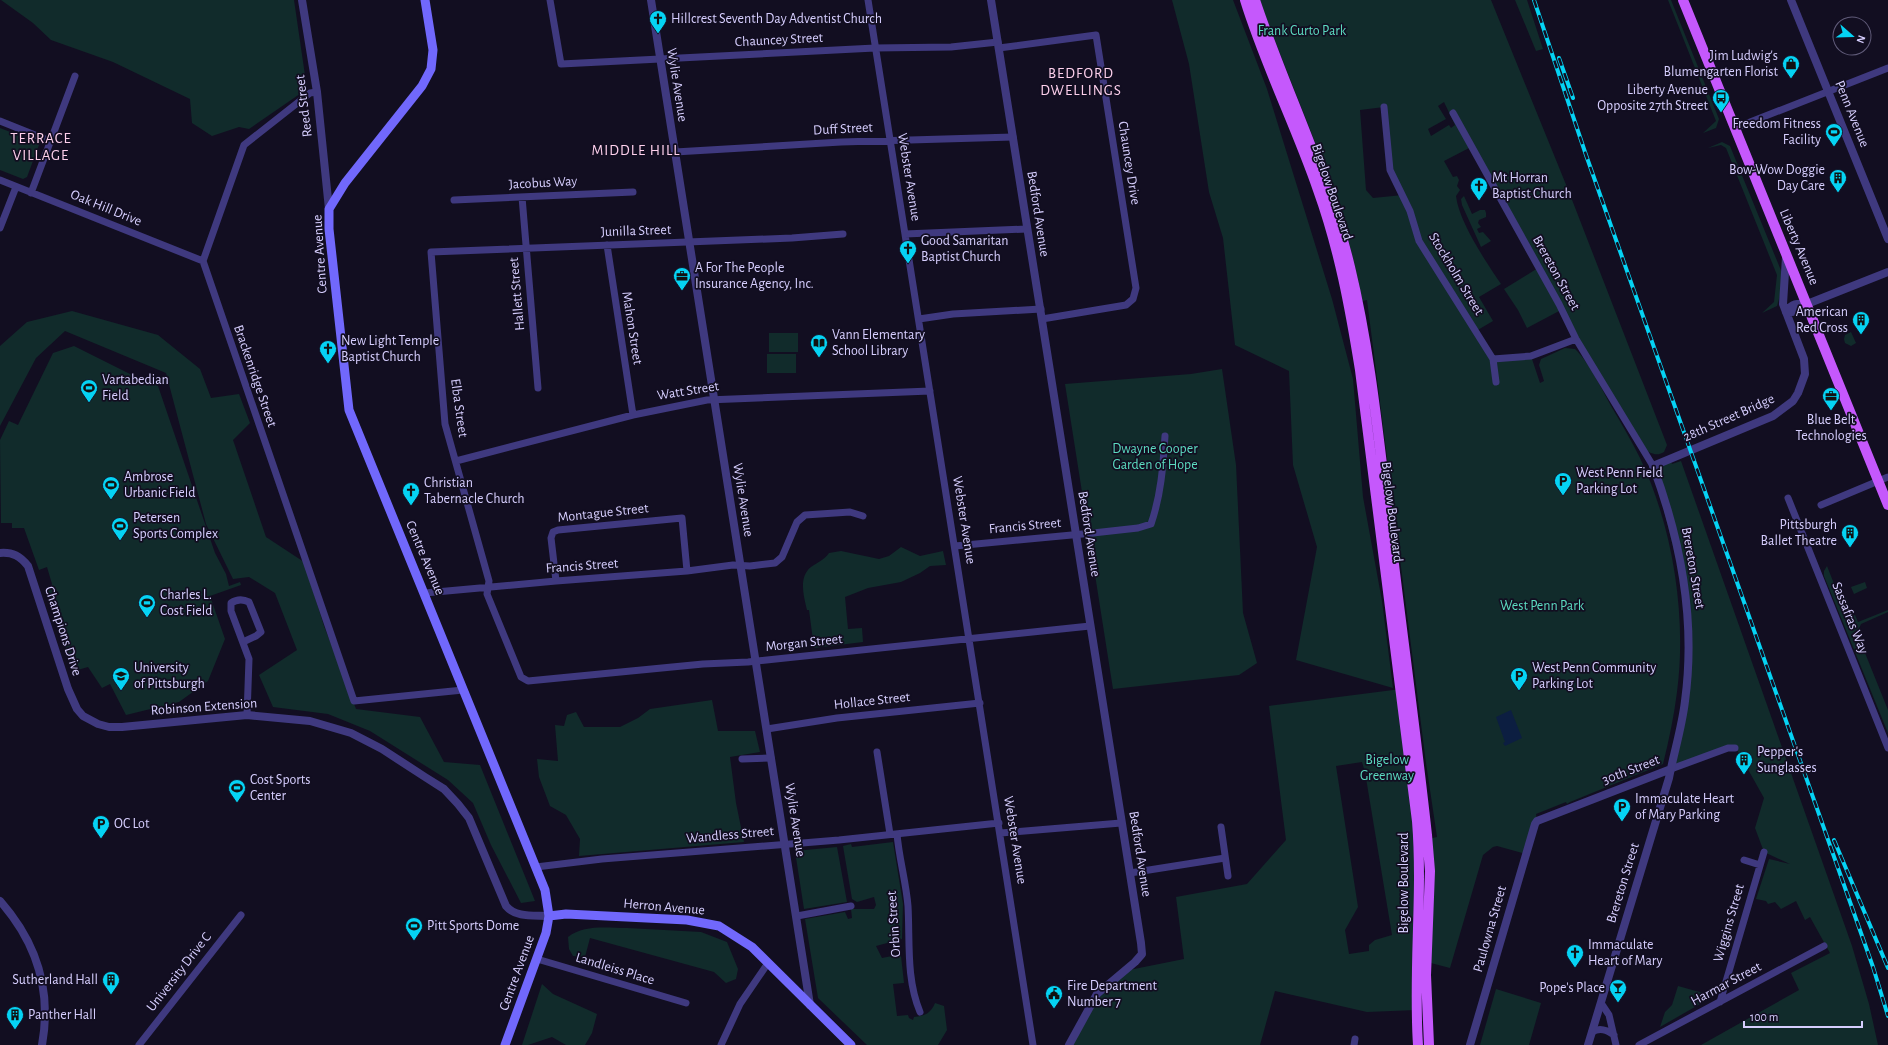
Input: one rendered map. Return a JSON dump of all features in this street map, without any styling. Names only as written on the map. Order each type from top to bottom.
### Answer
[{"type":"main road","name":"Centre Avenue","points":[[425,0],[433,50],[431,69],[422,86],[346,183],[329,209],[332,256],[349,410],[546,890],[549,916],[546,933],[505,1045]]},
{"type":"main road","name":"Bigelow Boulevard","points":[[1244,0],[1267,64],[1318,190],[1337,249],[1353,327],[1420,849],[1416,1010],[1418,1045]]},
{"type":"main road","name":"Bigelow Boulevard","points":[[1255,0],[1325,180],[1351,268],[1364,332],[1428,835],[1430,871],[1426,975],[1429,1045]]},
{"type":"main road","name":"Liberty Avenue","points":[[1683,0],[1786,256],[1883,479],[1888,505]]},
{"type":"main road","name":"Herron Avenue","points":[[549,916],[566,914],[687,920],[719,926],[752,947],[851,1045]]},
{"type":"street","name":"Reed Street","points":[[302,0],[317,92],[329,209]]},
{"type":"street","name":"Chauncey Street","points":[[550,0],[561,64],[875,48],[998,45]]},
{"type":"street","name":"Wylie Avenue","points":[[651,0],[810,1005]]},
{"type":"street","name":"Webster Avenue","points":[[868,0],[1034,1045]]},
{"type":"street","name":"Bedford Avenue","points":[[991,0],[1142,954],[1135,962],[1096,994],[1069,1045]]},
{"type":"street","name":"Penn Avenue","points":[[1791,0],[1888,239]]},
{"type":"street","name":"Chauncey Drive","points":[[998,45],[1096,35],[1136,288],[1133,299],[1126,305],[1042,319]]},
{"type":"street","points":[[1735,128],[1888,68]]},
{"type":"street","points":[[31,192],[75,76]]},
{"type":"street","points":[[203,261],[244,145],[310,93],[317,92]]},
{"type":"street","name":"Stockholm Street","points":[[1384,107],[1390,170],[1410,211],[1419,241],[1494,359],[1496,382]]},
{"type":"street","name":"Brereton Street","points":[[1453,113],[1559,304],[1576,339],[1654,466],[1665,498],[1680,555],[1689,627],[1685,700],[1678,741],[1671,769],[1588,1045]]},
{"type":"street","points":[[0,121],[50,141]]},
{"type":"street","name":"Duff Street","points":[[675,152],[890,140],[1013,137]]},
{"type":"street","name":"Oak Hill Drive","points":[[0,180],[203,261]]},
{"type":"street","points":[[0,228],[16,187]]},
{"type":"street","name":"Jacobus Way","points":[[454,200],[633,192]]},
{"type":"street","name":"Hallett Street","points":[[522,198],[538,388]]},
{"type":"street","points":[[905,234],[1027,229]]},
{"type":"street","name":"Junilla Street","points":[[431,252],[792,238],[843,234]]},
{"type":"street","name":"Mahon Street","points":[[606,245],[634,415]]},
{"type":"street","name":"Elba Street","points":[[431,252],[446,424],[489,581],[487,594],[521,677]]},
{"type":"street","name":"28th Street Bridge","points":[[1654,466],[1773,416],[1793,401],[1798,393],[1805,374],[1804,359],[1786,312],[1783,299],[1786,278],[1786,256]]},
{"type":"street","name":"Brackenridge Street","points":[[203,261],[354,701],[463,690]]},
{"type":"street","points":[[1786,312],[1793,313],[1800,311],[1807,304],[1888,272]]},
{"type":"street","points":[[919,319],[953,314],[1041,309]]},
{"type":"street","points":[[1494,359],[1531,356],[1576,339]]},
{"type":"street","name":"Watt Street","points":[[456,461],[634,415],[714,399],[930,390]]},
{"type":"street","name":"Francis Street","points":[[955,546],[1138,528],[1151,524],[1158,504],[1165,436]]},
{"type":"street","points":[[1822,505],[1883,479]]},
{"type":"street","name":"Sassafras Way","points":[[1788,498],[1888,748]]},
{"type":"street","name":"Francis Street","points":[[425,593],[775,563],[782,558],[797,522],[805,515],[850,512],[863,516]]},
{"type":"street","name":"Montague Street","points":[[556,581],[551,538],[552,532],[558,530],[682,518],[687,571]]},
{"type":"street","name":"Champions Drive","points":[[0,553],[9,552],[17,555],[28,566],[68,689],[77,709],[83,716]]},
{"type":"street","points":[[243,642],[261,632],[249,602],[243,599],[231,603],[231,606],[243,642],[249,659],[247,715]]},
{"type":"street","name":"Morgan Street","points":[[521,677],[528,681],[703,664],[756,661],[1090,626]]},
{"type":"street","name":"Hollace Street","points":[[767,729],[837,718],[980,703]]},
{"type":"street","name":"Robinson Extension","points":[[83,716],[98,724],[122,727],[247,715],[310,721],[351,733],[382,749],[444,789],[469,818],[506,906],[511,911],[516,914],[549,916]]},
{"type":"street","name":"30th Street","points":[[1537,821],[1728,748],[1736,748]]},
{"type":"street","name":"Orbin Street","points":[[877,752],[908,906],[909,954],[915,1000],[920,1012]]},
{"type":"street","points":[[742,759],[771,758]]},
{"type":"street","name":"Paulowna Street","points":[[1470,1045],[1533,827],[1537,821]]},
{"type":"street","name":"Wandless Street","points":[[536,867],[602,859],[785,844],[999,823]]},
{"type":"street","points":[[1001,833],[1121,823]]},
{"type":"street","points":[[1221,827],[1228,876]]},
{"type":"street","name":"Wiggins Street","points":[[1720,1002],[1764,852]]},
{"type":"street","points":[[1130,873],[1225,858]]},
{"type":"street","points":[[1744,860],[1760,865]]},
{"type":"street","points":[[0,901],[27,938],[34,951],[40,973],[45,1019],[42,1045]]},
{"type":"street","points":[[797,916],[851,906]]},
{"type":"street","name":"University Drive C","points":[[139,1045],[241,915]]},
{"type":"street","name":"Harmar Street","points":[[1639,1045],[1824,946]]},
{"type":"street","name":"Landleiss Place","points":[[537,959],[686,1003]]},
{"type":"street","points":[[721,1045],[740,1004],[768,963]]},
{"type":"street","points":[[1601,1003],[1609,1015],[1616,1045]]},
{"type":"street","points":[[1592,1032],[1597,1029],[1614,1035]]},
{"type":"green space","points":[[1,0],[294,0],[307,89],[249,129],[239,127],[212,136],[192,123],[190,99],[113,62],[51,40],[33,23]]},
{"type":"green space","points":[[1172,0],[1233,0],[1267,89],[1332,299],[1353,379],[1363,497],[1382,601],[1393,688],[1296,660],[1317,547],[1293,465],[1289,371],[1235,345],[1223,238],[1209,192],[1189,64]]},
{"type":"green space","name":"West Penn Park","points":[[1260,0],[1491,0],[1569,192],[1667,445],[1664,452],[1658,454],[1654,454],[1643,449],[1561,310],[1527,328],[1518,310],[1504,289],[1538,268],[1471,147],[1444,161],[1453,177],[1457,176],[1459,180],[1457,186],[1460,190],[1456,196],[1462,218],[1481,253],[1501,284],[1479,297],[1493,321],[1476,331],[1493,359],[1531,356],[1540,383],[1544,381],[1539,365],[1541,359],[1565,348],[1575,349],[1586,362],[1640,458],[1661,513],[1675,573],[1680,634],[1680,663],[1677,692],[1663,764],[1567,804],[1566,802],[1536,814],[1537,821],[1526,854],[1497,846],[1493,847],[1483,855],[1450,968],[1427,962],[1428,839],[1437,837],[1426,763],[1367,300],[1362,301],[1354,262],[1331,186]],"holes":[[[1444,102],[1455,125],[1451,128],[1449,125],[1431,136],[1428,129],[1446,119],[1438,106]],[[1384,107],[1390,170],[1403,195],[1373,198],[1366,190],[1360,110]]]},
{"type":"green space","points":[[1515,0],[1527,0],[1543,49],[1536,51]]},
{"type":"green space","points":[[1668,0],[1671,0],[1719,119],[1716,128],[1703,133],[1716,121]]},
{"type":"green space","points":[[0,128],[36,142],[39,145],[27,177],[23,179],[0,170]]},
{"type":"green space","points":[[1722,142],[1730,146],[1782,273],[1781,292],[1777,306],[1762,313],[1774,302],[1777,275],[1726,148],[1721,145],[1708,148]]},
{"type":"green space","points":[[1464,196],[1472,214],[1480,210],[1485,210],[1486,213],[1486,217],[1479,220],[1478,223],[1481,227],[1477,229],[1479,233],[1483,232],[1491,241],[1481,247],[1462,205],[1461,199]]},
{"type":"green space","points":[[72,311],[158,335],[200,369],[211,398],[239,394],[250,423],[233,440],[266,537],[304,562],[324,626],[356,709],[420,717],[444,762],[480,765],[535,901],[521,903],[491,845],[473,803],[448,780],[370,731],[328,714],[273,707],[259,675],[297,650],[275,593],[249,577],[233,579],[206,524],[166,373],[65,331],[36,358],[0,426],[0,346],[27,322]]},
{"type":"green space","points":[[1851,332],[1856,343],[1851,346],[1845,343],[1844,339],[1845,335]]},
{"type":"green space","points":[[769,333],[798,333],[798,352],[769,352]]},
{"type":"green space","name":"Petersen Sports Complex","points":[[74,346],[146,382],[148,378],[158,386],[215,553],[226,574],[229,586],[240,582],[241,585],[210,596],[225,639],[208,681],[179,702],[126,715],[110,684],[102,688],[88,667],[74,671],[47,594],[52,584],[47,567],[39,570],[24,528],[12,528],[12,523],[1,523],[0,440],[9,421],[18,425],[53,353]]},
{"type":"green space","points":[[767,354],[796,354],[796,373],[767,373]]},
{"type":"green space","name":"Dwayne Cooper Garden of Hope","points":[[1222,369],[1236,465],[1243,613],[1257,663],[1239,675],[1113,689],[1065,384],[1191,374]]},
{"type":"green space","points":[[1670,458],[1672,464],[1681,461],[1852,946],[1869,1004],[1878,1045],[1701,1045],[1799,990],[1791,973],[1830,953],[1810,917],[1805,920],[1796,901],[1781,909],[1775,902],[1768,904],[1766,901],[1756,899],[1769,859],[1790,864],[1764,852],[1755,828],[1764,798],[1736,748],[1671,769],[1682,723],[1687,603],[1653,466]]},
{"type":"green space","points":[[901,547],[920,556],[943,551],[946,565],[930,566],[920,573],[901,582],[868,588],[845,597],[848,629],[862,628],[863,642],[814,648],[809,610],[807,610],[803,587],[804,576],[807,571],[829,553],[841,551],[879,559],[889,556]]},
{"type":"green space","points":[[1827,566],[1840,599],[1846,597],[1852,616],[1855,615],[1858,622],[1888,610],[1888,612],[1861,624],[1857,633],[1888,710],[1888,733],[1824,576],[1824,571]]},
{"type":"green space","points":[[1865,582],[1867,588],[1854,594],[1851,587]]},
{"type":"green space","name":"Bigelow Greenway","points":[[1401,689],[1417,821],[1416,1010],[1367,1012],[1275,991],[1260,1045],[1069,1045],[1089,1005],[1124,971],[1184,959],[1176,897],[1247,884],[1286,840],[1269,706]],"holes":[[[1362,762],[1365,772],[1392,935],[1375,940],[1369,945],[1369,951],[1349,954],[1345,930],[1358,907],[1336,766]]]},
{"type":"green space","points":[[712,700],[718,731],[755,731],[760,752],[730,757],[736,803],[744,842],[579,856],[580,839],[566,815],[550,806],[539,777],[537,759],[558,761],[555,725],[564,726],[567,715],[576,712],[584,727],[620,727],[638,718],[650,709]]},
{"type":"green space","points":[[893,842],[903,904],[902,939],[876,946],[882,958],[897,955],[901,956],[904,983],[893,984],[897,1016],[908,1015],[909,1018],[913,1020],[914,1017],[924,1015],[929,1012],[935,1003],[944,1006],[947,1030],[938,1045],[867,1045],[818,998],[805,919],[845,912],[848,919],[852,918],[851,909],[874,909],[876,905],[874,897],[857,902],[852,899],[843,846],[851,844],[852,847]]},
{"type":"green space","points":[[837,847],[847,902],[804,909],[795,851]]},
{"type":"green space","points":[[604,927],[701,932],[727,942],[738,969],[736,979],[726,983],[714,972],[590,938],[585,957],[573,956],[569,949],[568,937],[581,930]]},
{"type":"green space","points":[[542,984],[553,994],[597,1014],[592,1033],[585,1045],[566,1045],[552,1037],[528,1045],[522,1045]]},
{"type":"green space","points":[[1678,986],[1714,996],[1660,1027],[1665,1012],[1672,1005]]},
{"type":"green space","points":[[1496,989],[1541,1003],[1529,1045],[1480,1045]]},
{"type":"water","points":[[1511,710],[1522,738],[1505,746],[1496,717]]},
{"type":"railway","points":[[1534,0],[1586,155],[1873,967],[1888,1016]]},
{"type":"railway","points":[[1559,58],[1573,98]]},
{"type":"railway","points":[[1834,840],[1888,968]]},
{"type":"place","name":"Hillcrest Seventh Day Adventist Church","points":[[658,34]]},
{"type":"place","name":"Jim Ludwig's Blumengarten Florist","points":[[1791,79]]},
{"type":"place","name":"Liberty Avenue Opposite 27th Street","points":[[1721,113]]},
{"type":"place","name":"Freedom Fitness Facility","points":[[1834,147]]},
{"type":"place","name":"Bow-Wow Doggie Day Care","points":[[1838,193]]},
{"type":"place","name":"Mt Horran Baptist Church","points":[[1479,201]]},
{"type":"place","name":"Good Samaritan Baptist Church","points":[[908,264]]},
{"type":"place","name":"A For The People Insurance Agency, Inc.","points":[[682,291]]},
{"type":"place","name":"American Red Cross","points":[[1861,335]]},
{"type":"place","name":"Vann Elementary School Library","points":[[819,358]]},
{"type":"place","name":"New Light Temple Baptist Church","points":[[328,364]]},
{"type":"place","name":"Vartabedian Field","points":[[89,403]]},
{"type":"place","name":"Blue Belt Technologies","points":[[1831,411]]},
{"type":"place","name":"West Penn Field Parking Lot","points":[[1563,496]]},
{"type":"place","name":"Ambrose Urbanic Field","points":[[111,500]]},
{"type":"place","name":"Christian Tabernacle Church","points":[[411,506]]},
{"type":"place","name":"Petersen Sports Complex","points":[[120,541]]},
{"type":"place","name":"Pittsburgh Ballet Theatre","points":[[1850,548]]},
{"type":"place","name":"Charles L. Cost Field","points":[[147,618]]},
{"type":"place","name":"University of Pittsburgh","points":[[121,691]]},
{"type":"place","name":"West Penn Community Parking Lot","points":[[1519,691]]},
{"type":"place","name":"Pepper's Sunglasses","points":[[1744,775]]},
{"type":"place","name":"Cost Sports Center","points":[[237,803]]},
{"type":"place","name":"Immaculate Heart of Mary Parking","points":[[1622,822]]},
{"type":"place","name":"OC Lot","points":[[101,839]]},
{"type":"place","name":"Pitt Sports Dome","points":[[414,941]]},
{"type":"place","name":"Immaculate Heart of Mary","points":[[1575,968]]},
{"type":"place","name":"Sutherland Hall","points":[[111,995]]},
{"type":"place","name":"Pope's Place","points":[[1618,1003]]},
{"type":"place","name":"Fire Department Number 7","points":[[1054,1009]]},
{"type":"place","name":"Panther Hall","points":[[15,1030]]},
{"type":"district","name":"BEDFORD DWELLINGS","points":[[1081,82]]},
{"type":"district","name":"TERRACE VILLAGE","points":[[41,146]]},
{"type":"district","name":"MIDDLE HILL","points":[[636,150]]},
{"type":"park label","name":"Frank Curto Park","points":[[1302,31]]}]
